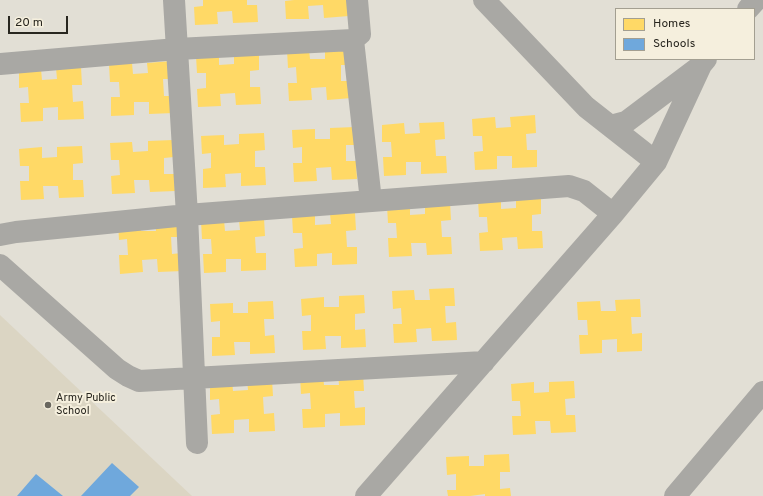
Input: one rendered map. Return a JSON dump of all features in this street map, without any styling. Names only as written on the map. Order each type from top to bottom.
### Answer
[{"type":"street","points":[[174,0],[187,215],[197,443]]},
{"type":"street","points":[[0,64],[177,49],[353,40],[360,34],[357,0]]},
{"type":"street","points":[[484,0],[586,107],[656,162]]},
{"type":"street","points":[[749,8],[756,0]]},
{"type":"street","points":[[353,40],[370,201]]},
{"type":"street","points":[[611,126],[626,122],[704,62]]},
{"type":"street","points":[[366,496],[613,214],[656,162],[704,62]]},
{"type":"street","points":[[0,235],[16,232],[187,215],[569,186],[584,191],[613,214]]},
{"type":"street","points":[[0,264],[117,369],[139,381],[484,362]]},
{"type":"street","points":[[675,496],[763,392]]},
{"type":"shaded area","name":"Army Public School","points":[[0,315],[192,496],[0,496]]},
{"type":"building: Homes","points":[[203,0],[247,0],[247,5],[257,5],[258,22],[233,23],[232,11],[217,12],[218,24],[195,25],[194,7],[203,6]]},
{"type":"building: Homes","points":[[348,0],[349,16],[324,18],[323,5],[308,6],[309,19],[286,19],[285,1]]},
{"type":"building: Homes","points":[[350,47],[350,65],[341,65],[341,81],[351,81],[352,98],[327,100],[326,87],[311,88],[312,100],[289,101],[288,83],[297,83],[296,67],[288,68],[287,50],[309,49],[310,59],[325,59],[325,48]]},
{"type":"building: Homes","points":[[259,53],[259,70],[250,71],[250,87],[260,87],[261,104],[236,105],[235,93],[220,94],[221,106],[198,107],[197,89],[206,88],[206,73],[197,73],[196,56],[219,55],[219,65],[234,64],[234,54]]},
{"type":"building: Homes","points":[[172,61],[173,79],[163,79],[164,96],[174,96],[174,113],[149,114],[149,102],[134,102],[134,115],[111,116],[111,97],[120,97],[119,82],[110,82],[109,64],[132,63],[133,74],[148,73],[147,63]]},
{"type":"building: Homes","points":[[81,67],[82,85],[72,85],[73,102],[83,101],[84,119],[58,120],[58,107],[43,108],[43,121],[21,122],[20,103],[29,103],[28,87],[19,88],[19,70],[41,69],[42,80],[57,79],[56,68]]},
{"type":"building: Homes","points":[[535,115],[536,133],[526,134],[527,150],[537,150],[537,167],[512,168],[512,156],[497,156],[497,169],[475,170],[474,152],[483,151],[482,136],[473,136],[472,119],[495,117],[496,128],[511,127],[510,117]]},
{"type":"building: Homes","points":[[444,122],[445,139],[435,140],[436,156],[446,156],[447,173],[421,174],[421,162],[406,162],[406,175],[384,176],[383,157],[392,157],[391,142],[382,142],[382,125],[404,123],[405,134],[420,133],[419,123]]},
{"type":"building: Homes","points":[[355,127],[356,145],[346,145],[346,161],[356,161],[357,179],[332,180],[331,167],[316,168],[317,181],[294,182],[293,163],[302,163],[302,147],[293,148],[292,130],[315,129],[315,139],[330,139],[330,128]]},
{"type":"building: Homes","points":[[264,133],[265,150],[255,151],[255,167],[265,167],[266,185],[241,186],[241,173],[225,174],[226,187],[203,188],[203,169],[211,168],[211,153],[202,154],[201,136],[224,135],[224,145],[239,144],[239,134]]},
{"type":"building: Homes","points":[[173,140],[174,157],[164,158],[164,174],[174,174],[175,191],[150,192],[149,180],[134,180],[135,193],[112,194],[111,176],[120,175],[119,160],[111,160],[110,143],[132,142],[133,152],[148,151],[148,141]]},
{"type":"building: Homes","points":[[82,146],[83,163],[73,164],[73,180],[83,180],[84,197],[59,198],[58,186],[43,186],[44,199],[21,200],[20,181],[29,181],[29,166],[20,166],[19,149],[42,147],[42,158],[57,157],[57,147]]},
{"type":"building: Homes","points":[[541,197],[541,214],[532,215],[532,231],[542,231],[543,248],[518,249],[517,237],[502,238],[503,250],[480,251],[479,233],[488,232],[487,217],[479,217],[478,200],[501,199],[501,209],[516,208],[516,198]]},
{"type":"building: Homes","points":[[450,202],[451,220],[441,221],[442,237],[451,237],[452,254],[427,255],[426,243],[411,243],[412,256],[389,257],[388,238],[397,238],[396,223],[388,223],[387,206],[410,204],[410,215],[425,214],[425,204]]},
{"type":"building: Homes","points":[[355,213],[356,230],[346,231],[347,247],[357,247],[357,264],[332,265],[332,253],[317,254],[317,266],[295,267],[294,249],[303,248],[302,233],[293,233],[292,216],[315,215],[315,225],[331,224],[330,214]]},
{"type":"building: Homes","points":[[264,218],[265,236],[255,237],[256,253],[266,253],[266,270],[241,271],[241,259],[226,259],[226,272],[204,273],[203,254],[212,254],[211,239],[202,239],[201,221],[224,220],[225,231],[240,230],[239,220]]},
{"type":"building: Homes","points":[[180,219],[181,237],[171,237],[172,254],[182,253],[183,271],[158,272],[157,259],[142,260],[143,272],[120,274],[119,255],[128,255],[127,239],[119,240],[118,222],[140,221],[141,231],[156,231],[155,220]]},
{"type":"building: Homes","points":[[454,288],[455,306],[445,306],[446,323],[456,322],[457,340],[432,341],[431,328],[416,329],[417,342],[394,343],[393,324],[402,324],[401,308],[393,309],[392,291],[414,290],[415,300],[430,300],[429,289]]},
{"type":"building: Homes","points":[[364,295],[365,313],[355,314],[355,330],[365,329],[366,347],[341,348],[341,336],[325,336],[326,349],[303,350],[302,331],[311,331],[311,315],[302,316],[301,299],[324,297],[324,307],[339,307],[339,296]]},
{"type":"building: Homes","points":[[640,299],[641,317],[631,317],[632,334],[642,333],[642,351],[617,352],[617,339],[602,340],[602,353],[580,354],[579,335],[588,335],[587,320],[578,320],[577,302],[600,301],[601,311],[616,311],[615,300]]},
{"type":"building: Homes","points":[[273,301],[274,319],[264,319],[265,336],[274,335],[275,353],[250,354],[250,342],[234,342],[235,355],[212,356],[212,337],[220,337],[220,321],[211,322],[210,304],[233,303],[233,313],[248,313],[248,302]]},
{"type":"building: Homes","points":[[363,373],[364,391],[354,391],[355,408],[365,407],[365,425],[340,426],[340,413],[325,414],[325,427],[303,428],[302,409],[311,409],[310,393],[301,394],[300,376],[323,375],[324,385],[339,385],[338,374]]},
{"type":"building: Homes","points":[[272,379],[273,396],[263,397],[264,414],[274,413],[275,431],[249,432],[249,419],[234,420],[234,433],[212,434],[211,415],[220,414],[219,399],[210,400],[210,382],[232,381],[233,391],[248,390],[247,380]]},
{"type":"building: Homes","points":[[574,381],[575,398],[565,399],[566,415],[575,415],[576,432],[551,433],[550,421],[535,421],[536,434],[513,435],[512,416],[521,416],[520,401],[512,401],[511,384],[534,382],[534,393],[549,392],[549,382]]},
{"type":"building: Homes","points":[[509,454],[510,472],[500,472],[500,489],[510,488],[511,496],[485,496],[485,494],[448,496],[447,490],[456,490],[456,474],[447,475],[446,457],[469,456],[469,466],[484,466],[484,455]]},
{"type":"building: Schools","points":[[112,463],[139,487],[130,496],[81,496]]},
{"type":"building: Schools","points":[[36,474],[63,496],[17,496]]},
{"type":"place","name":"Army Public School","points":[[48,405]]}]
